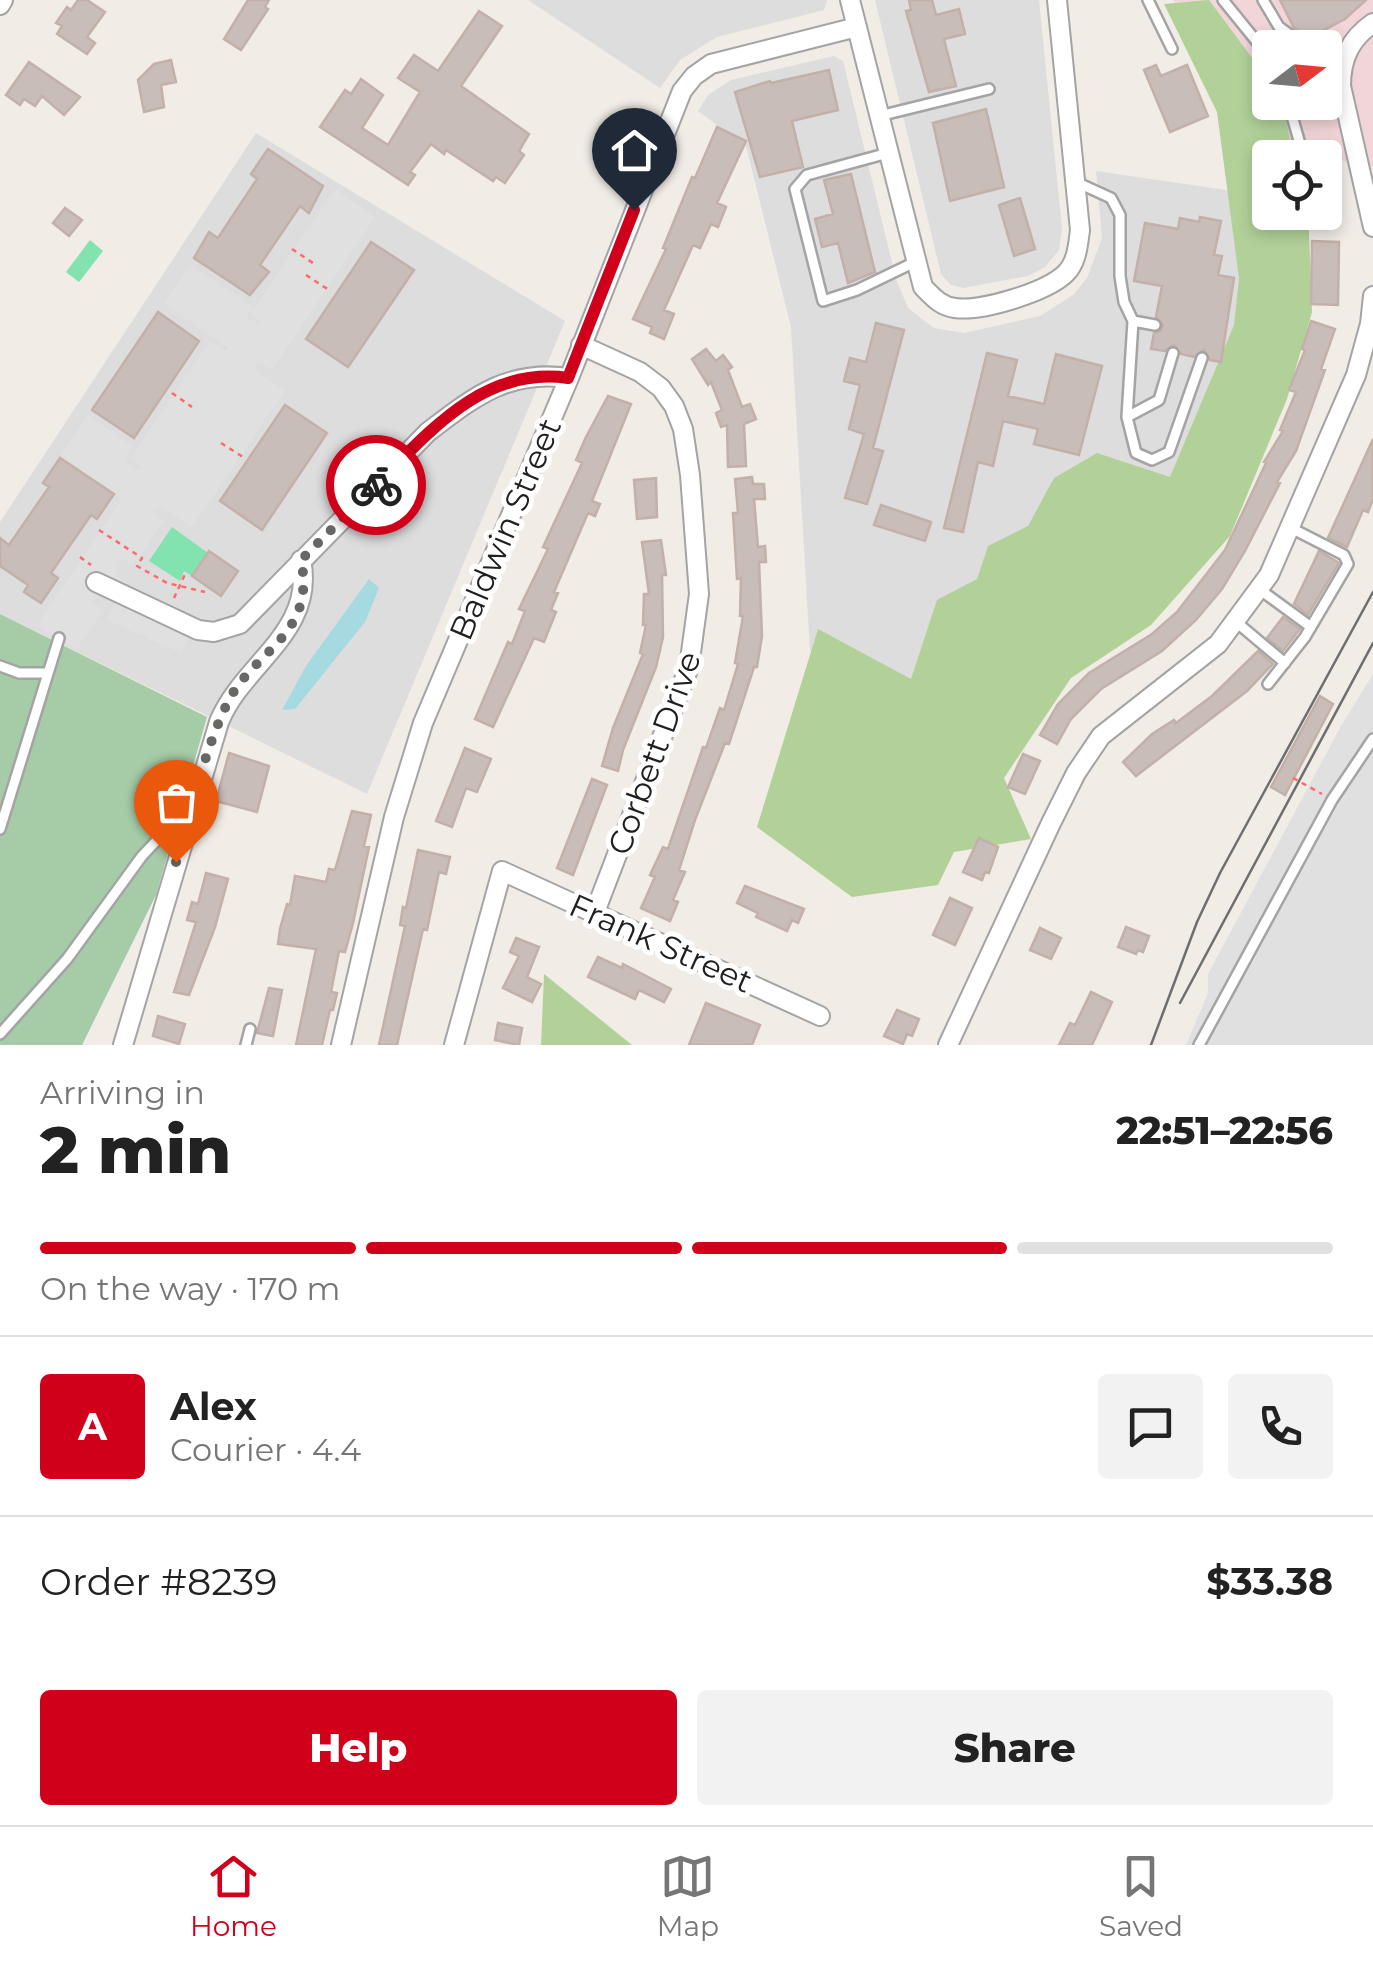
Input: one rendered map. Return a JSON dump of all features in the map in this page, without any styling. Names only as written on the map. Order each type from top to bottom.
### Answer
[{"type":"street","points":[[850,0],[924,287],[936,302],[971,309],[1042,289],[1067,272],[1077,254],[1080,230],[1057,0]]},
{"type":"street","points":[[1342,56],[1373,23]]},
{"type":"street","name":"Baldwin Street","points":[[341,1045],[394,817],[423,723],[568,378],[673,109],[694,76],[711,64],[857,27]]},
{"type":"street","points":[[1342,107],[1373,227]]},
{"type":"street","points":[[948,1045],[1076,774],[1101,736],[1218,644],[1269,576],[1356,375],[1373,296]]},
{"type":"street","name":"Corbett Drive","points":[[581,345],[640,372],[661,388],[674,406],[683,430],[690,476],[699,594],[689,667],[595,912]]},
{"type":"street","points":[[96,582],[188,626],[214,632],[240,624],[428,432],[457,410],[514,378],[568,378]]},
{"type":"street","points":[[122,1045],[228,701],[297,615],[304,577],[301,560]]},
{"type":"street","name":"Frank Street","points":[[454,1045],[502,872],[820,1016]]},
{"type":"lane","points":[[1148,0],[1172,49]]},
{"type":"lane","points":[[1222,0],[1252,36]]},
{"type":"lane","points":[[1263,0],[1283,30]]},
{"type":"lane","points":[[879,116],[990,89]]},
{"type":"lane","points":[[888,152],[807,175],[796,189],[823,300],[875,282],[917,261]]},
{"type":"lane","points":[[1076,182],[1110,198],[1120,215],[1120,276],[1124,302],[1133,321],[1128,416],[1136,453],[1152,460],[1169,452],[1202,358]]},
{"type":"lane","points":[[1133,321],[1155,324]]},
{"type":"lane","points":[[1128,416],[1160,400],[1173,353]]},
{"type":"lane","points":[[1268,684],[1311,627],[1348,564],[1344,555],[1292,528]]},
{"type":"lane","points":[[1259,589],[1311,627]]},
{"type":"lane","points":[[1235,621],[1285,662]]},
{"type":"lane","points":[[0,829],[59,638]]},
{"type":"lane","points":[[0,666],[19,673],[48,673]]},
{"type":"lane","points":[[1199,1045],[1332,800],[1373,740]]},
{"type":"lane","points":[[0,1034],[68,959],[142,856],[158,839],[187,826]]},
{"type":"lane","points":[[246,1045],[250,1029]]},
{"type":"path","points":[[292,249],[313,264]]},
{"type":"path","points":[[306,274],[330,290]]},
{"type":"path","points":[[172,393],[192,407]]},
{"type":"path","points":[[222,443],[243,457]]},
{"type":"path","points":[[100,530],[142,558],[137,566],[180,586],[205,592]]},
{"type":"path","points":[[170,607],[186,572]]},
{"type":"path","points":[[1294,778],[1332,800]]},
{"type":"shaded area","points":[[528,0],[827,0],[824,10],[717,37],[680,60],[660,88]]},
{"type":"shaded area","points":[[875,0],[1039,0],[1062,228],[1059,250],[1045,267],[1028,276],[963,288],[951,285],[941,274]]},
{"type":"shaded area","points":[[1173,0],[1373,0],[1373,167],[1342,160],[1342,140],[1281,140],[1266,120],[1342,120],[1342,30],[1252,30],[1252,102]]},
{"type":"shaded area","points":[[834,56],[843,61],[896,279],[908,308],[934,328],[964,333],[1040,316],[1073,295],[1087,278],[1102,238],[1096,171],[1247,193],[1252,230],[1258,230],[1265,254],[1176,502],[972,723],[810,651],[791,327],[746,146],[698,111],[708,95],[731,80]]},
{"type":"shaded area","points":[[256,133],[565,321],[367,794],[0,614],[0,522]]},
{"type":"shaded area","points":[[335,189],[375,217],[272,370],[256,364],[256,371],[285,391],[192,527],[161,507],[155,508],[152,512],[164,520],[133,566],[121,558],[115,564],[121,584],[196,620],[181,653],[108,620],[115,602],[102,596],[91,601],[103,610],[76,650],[37,625],[122,499],[61,455],[88,415],[133,447],[125,460],[135,470],[139,469],[130,459],[210,341],[225,351],[228,347],[164,304],[190,265],[253,307],[246,318],[261,324],[251,314]]},
{"type":"shaded area","points":[[1373,674],[1373,1045],[1186,1045],[1208,993],[1208,974]]},
{"type":"green space","points":[[1209,0],[1252,58],[1252,120],[1286,120],[1290,140],[1252,140],[1252,230],[1309,232],[1312,312],[1287,399],[1230,536],[1151,625],[1071,678],[1004,778],[1031,839],[954,852],[938,885],[852,897],[757,827],[818,629],[911,679],[937,600],[977,579],[988,546],[1028,526],[1054,478],[1097,453],[1170,477],[1234,325],[1239,278],[1217,112],[1164,4]]},
{"type":"green space","points":[[90,240],[103,251],[79,282],[66,272]]},
{"type":"green space","points":[[172,527],[208,553],[192,576],[184,571],[180,581],[149,561]]},
{"type":"green space","points":[[0,614],[207,717],[156,895],[82,1045],[0,1045]]},
{"type":"green space","points":[[544,974],[632,1045],[541,1045]]},
{"type":"water","points":[[369,579],[379,588],[365,622],[295,709],[282,710],[306,666]]},
{"type":"building","points":[[78,0],[87,0],[105,12],[87,37],[95,43],[87,54],[57,34],[62,26],[56,23],[67,7],[71,10]]},
{"type":"building","points":[[248,0],[269,0],[265,7],[268,9],[241,50],[224,39]]},
{"type":"building","points":[[909,0],[932,0],[936,15],[959,9],[965,34],[944,39],[956,86],[929,92],[906,11],[911,10]]},
{"type":"building","points":[[1280,0],[1366,0],[1345,19],[1324,30],[1294,28]]},
{"type":"building","points":[[479,11],[502,26],[461,86],[529,134],[519,151],[524,155],[505,183],[496,177],[493,181],[431,144],[410,172],[415,175],[408,185],[320,127],[345,90],[351,94],[361,79],[383,95],[362,128],[388,145],[420,92],[398,78],[414,55],[438,71]]},
{"type":"building","points":[[171,60],[176,82],[161,85],[164,107],[144,112],[138,80],[154,64]]},
{"type":"building","points":[[29,62],[80,97],[64,115],[42,96],[35,106],[24,99],[20,105],[6,95]]},
{"type":"building","points":[[1156,65],[1161,76],[1187,65],[1208,116],[1170,132],[1144,70]]},
{"type":"building","points":[[829,70],[838,110],[792,121],[803,167],[760,177],[735,92]]},
{"type":"building","points":[[986,109],[1004,187],[950,201],[933,123]]},
{"type":"building","points":[[717,127],[746,141],[717,203],[726,207],[718,227],[711,224],[700,248],[693,245],[664,310],[674,314],[664,339],[650,333],[652,327],[633,319]]},
{"type":"building","points":[[268,149],[323,186],[309,213],[300,206],[260,265],[269,272],[250,295],[194,258],[209,232],[218,238],[257,179],[251,174]]},
{"type":"building","points":[[851,174],[875,272],[848,283],[838,243],[822,247],[815,219],[833,214],[824,180]]},
{"type":"building","points":[[1020,198],[1035,249],[1014,256],[999,205]]},
{"type":"building","points":[[65,208],[82,220],[69,236],[53,223]]},
{"type":"building","points":[[1200,217],[1221,221],[1214,255],[1222,256],[1218,275],[1234,278],[1221,362],[1210,360],[1204,350],[1194,357],[1181,354],[1174,345],[1165,351],[1151,349],[1154,333],[1163,325],[1156,317],[1162,286],[1134,281],[1145,223],[1178,229],[1180,218],[1199,222]]},
{"type":"building","points":[[1312,241],[1339,242],[1338,305],[1311,304]]},
{"type":"building","points":[[371,242],[414,270],[348,367],[306,339]]},
{"type":"building","points":[[158,312],[199,341],[134,438],[92,410]]},
{"type":"building","points":[[1311,321],[1335,329],[1321,369],[1325,370],[1296,451],[1222,589],[1162,651],[1101,689],[1071,719],[1057,744],[1040,735],[1058,704],[1089,673],[1152,634],[1177,612],[1225,550],[1264,462],[1283,431],[1280,430],[1296,392],[1289,390],[1305,350],[1302,349]]},
{"type":"building","points":[[876,323],[904,330],[873,448],[883,451],[867,504],[845,498],[864,434],[849,429],[860,385],[844,381],[850,358],[866,362]]},
{"type":"building","points":[[706,349],[716,361],[723,355],[732,367],[728,370],[742,407],[750,404],[756,419],[744,424],[746,466],[728,467],[727,425],[721,427],[716,413],[722,410],[711,382],[708,385],[692,359]]},
{"type":"building","points":[[987,353],[1017,360],[1008,396],[1044,404],[1056,354],[1102,366],[1079,455],[1034,444],[1038,429],[1003,421],[993,466],[978,462],[963,532],[944,528]]},
{"type":"building","points":[[608,396],[631,404],[592,501],[600,504],[595,516],[588,513],[554,592],[558,593],[551,610],[556,612],[544,642],[534,638],[493,727],[475,719],[508,642],[512,644],[525,611],[519,609],[582,463],[576,460]]},
{"type":"building","points":[[285,405],[327,433],[262,530],[220,501]]},
{"type":"building","points":[[1373,439],[1373,499],[1368,512],[1363,510],[1347,547],[1328,538]]},
{"type":"building","points":[[60,458],[114,494],[97,519],[91,515],[51,573],[58,578],[41,603],[24,592],[28,585],[0,566],[0,538],[9,545],[49,487],[43,483]]},
{"type":"building","points":[[752,477],[753,484],[764,484],[765,499],[754,499],[758,547],[765,546],[766,562],[759,562],[762,636],[757,667],[695,820],[679,870],[685,872],[673,900],[678,902],[670,921],[641,908],[655,877],[650,875],[663,847],[668,849],[703,747],[706,748],[720,708],[724,710],[738,664],[735,663],[743,616],[733,513],[738,513],[735,479]]},
{"type":"building","points":[[656,478],[657,517],[637,519],[634,480]]},
{"type":"building","points":[[881,505],[931,522],[925,541],[874,525]]},
{"type":"building","points":[[661,540],[666,575],[662,575],[663,637],[618,771],[602,766],[643,654],[640,653],[646,625],[644,594],[649,594],[642,542]]},
{"type":"building","points":[[209,551],[238,571],[221,596],[192,576]]},
{"type":"building","points":[[1319,551],[1339,563],[1308,615],[1294,604]]},
{"type":"building","points":[[1283,617],[1300,629],[1283,651],[1267,638]]},
{"type":"building","points":[[1258,651],[1273,664],[1247,691],[1136,776],[1123,762],[1152,734],[1174,720],[1176,723],[1212,696]]},
{"type":"building","points":[[1320,696],[1333,704],[1285,795],[1271,787]]},
{"type":"building","points":[[465,748],[491,759],[477,792],[466,788],[452,827],[436,821]]},
{"type":"building","points":[[229,753],[269,766],[257,812],[216,801]]},
{"type":"building","points":[[1023,754],[1040,761],[1025,794],[1008,787]]},
{"type":"building","points":[[592,779],[607,785],[573,875],[557,868]]},
{"type":"building","points":[[352,811],[371,815],[364,846],[369,847],[345,952],[339,951],[331,992],[337,993],[333,1010],[322,1045],[296,1045],[316,949],[278,944],[280,929],[287,904],[290,905],[295,876],[326,882],[329,869],[335,870]]},
{"type":"building","points":[[979,838],[998,847],[989,873],[985,872],[982,880],[963,872]]},
{"type":"building","points":[[418,850],[450,857],[446,874],[439,872],[397,1045],[379,1045],[405,926],[400,925],[403,907],[406,908]]},
{"type":"building","points":[[206,873],[228,879],[189,995],[174,992],[196,922],[187,920],[192,902],[198,904]]},
{"type":"building","points":[[745,886],[804,909],[798,923],[792,920],[787,931],[756,917],[758,913],[737,903]]},
{"type":"building","points":[[950,898],[972,908],[955,945],[933,935]]},
{"type":"building","points":[[1126,927],[1149,936],[1143,952],[1138,950],[1136,954],[1118,947]]},
{"type":"building","points":[[1040,928],[1061,938],[1051,959],[1030,950]]},
{"type":"building","points":[[516,938],[539,947],[527,977],[541,984],[532,1002],[503,988],[519,956],[510,952]]},
{"type":"building","points":[[598,957],[622,968],[623,964],[671,989],[664,1002],[639,990],[635,999],[588,977]]},
{"type":"building","points":[[269,988],[282,990],[273,1036],[257,1033]]},
{"type":"building","points":[[1091,992],[1112,1002],[1092,1045],[1059,1045],[1070,1023],[1075,1025]]},
{"type":"building","points":[[706,1003],[760,1025],[752,1045],[689,1045]]},
{"type":"building","points":[[897,1010],[919,1019],[912,1036],[907,1034],[903,1044],[884,1036]]},
{"type":"building","points":[[158,1016],[185,1024],[179,1044],[153,1036]]},
{"type":"building","points":[[498,1023],[522,1028],[519,1045],[495,1040]]},
{"type":"tram line","points":[[1151,1045],[1197,922],[1220,873],[1373,592]]},
{"type":"tram line","points":[[1180,1003],[1373,643]]},
{"type":"way so far","points":[[176,862],[228,701],[297,615],[303,595],[301,560],[376,485]]},
{"type":"route","points":[[376,485],[428,432],[493,387],[514,378],[568,378],[634,210]]}]
